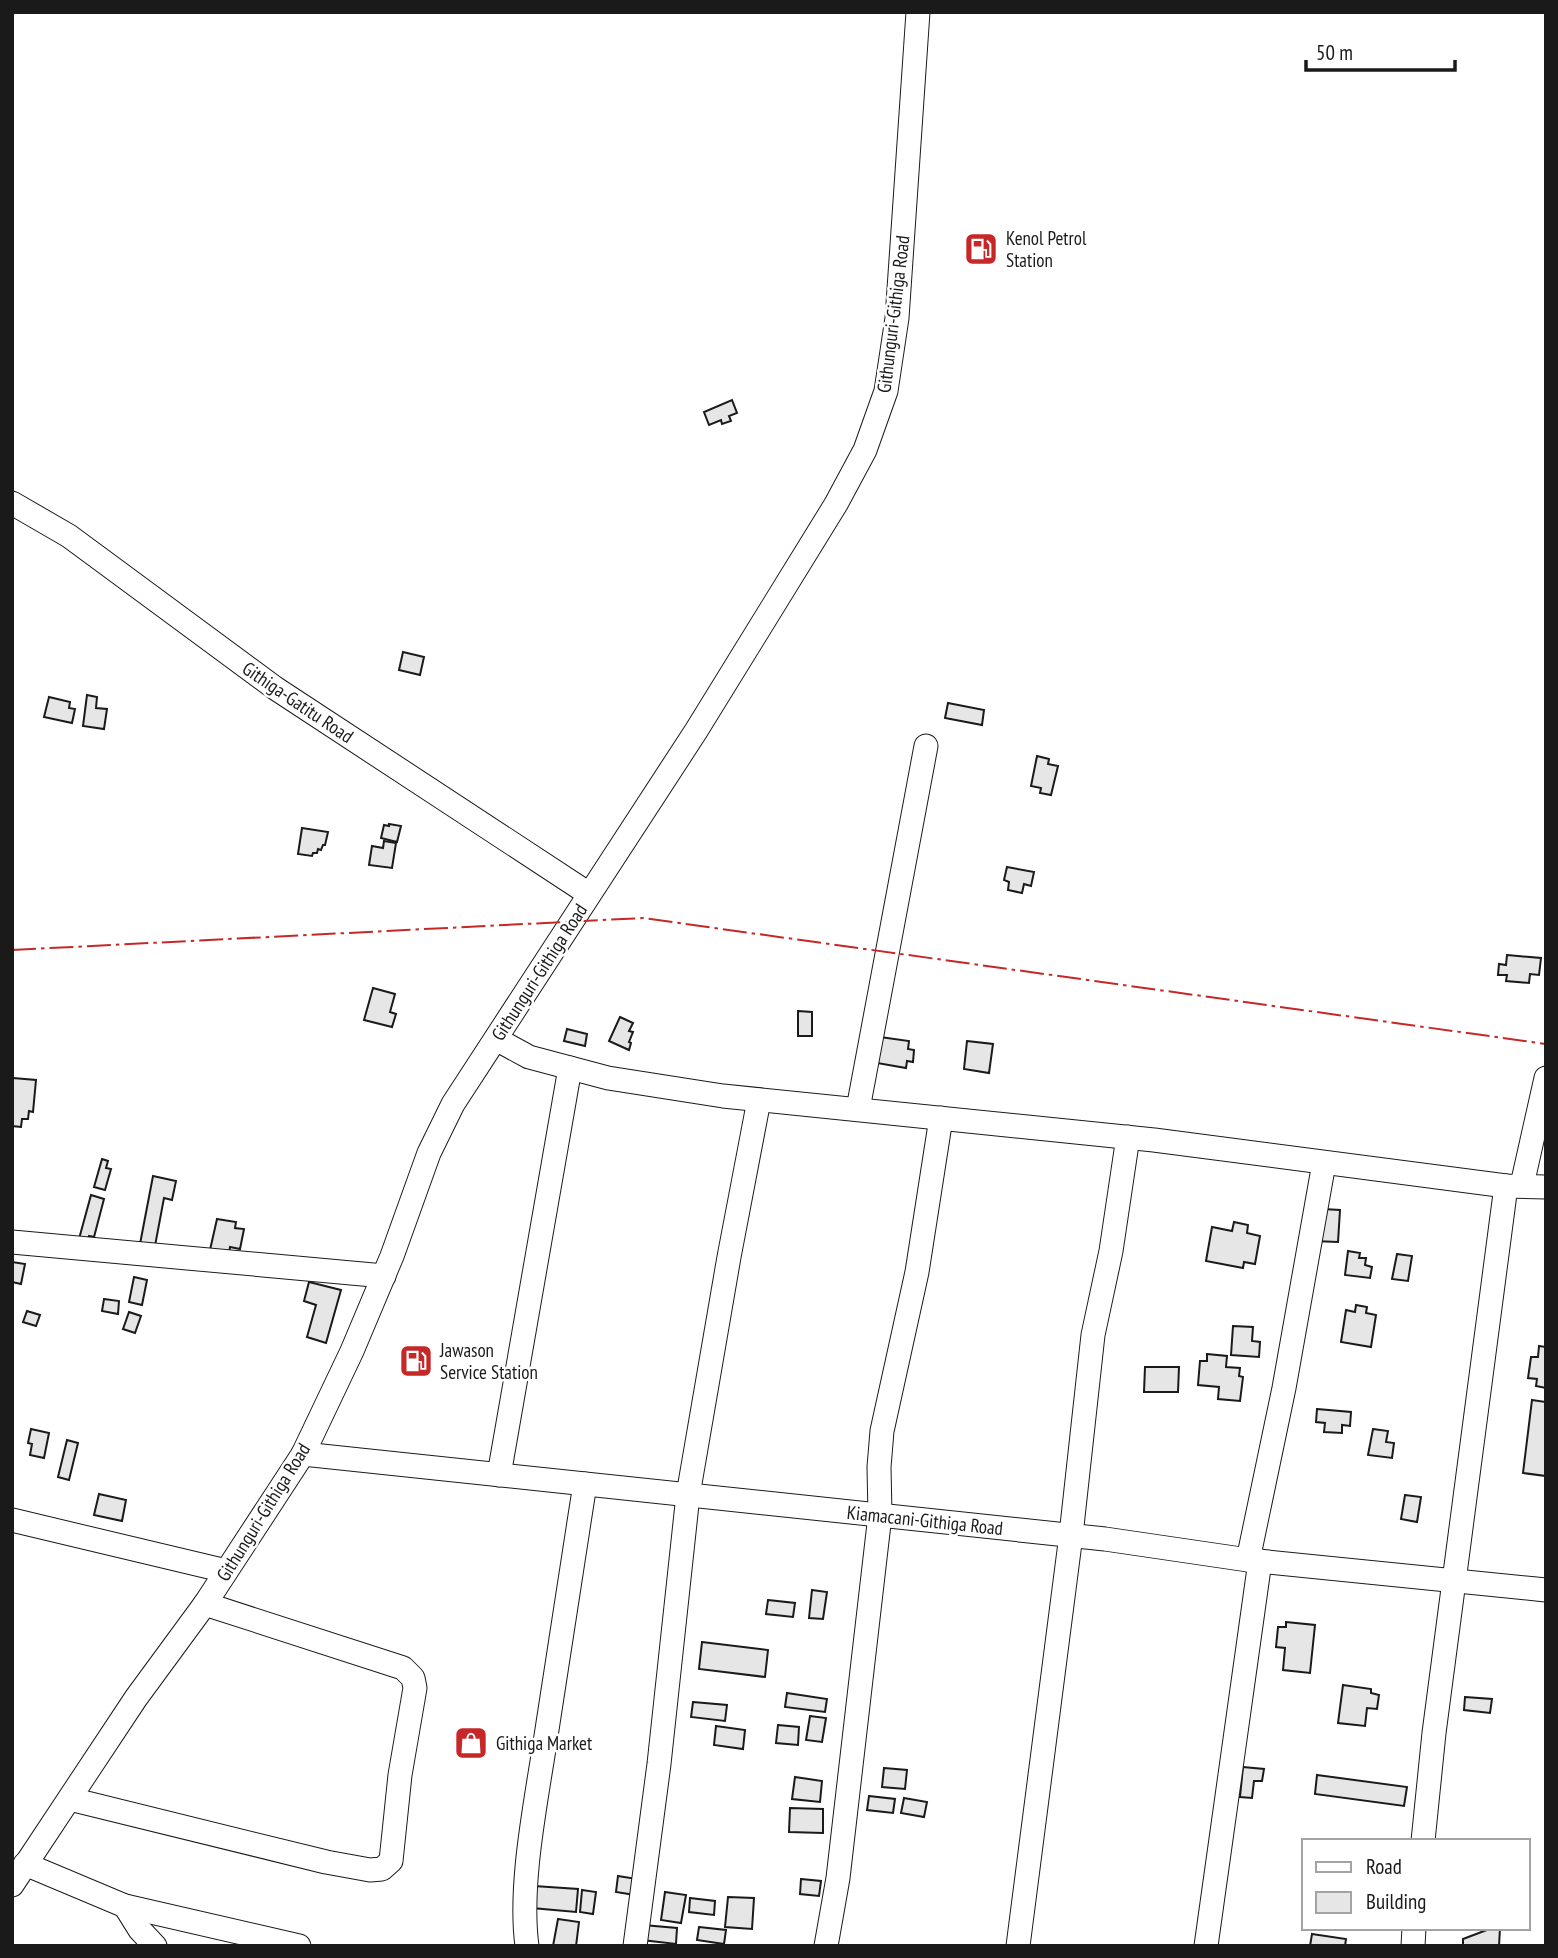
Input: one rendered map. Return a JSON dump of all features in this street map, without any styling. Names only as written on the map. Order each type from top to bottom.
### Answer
[{"type":"street","name":"Githunguri-Githiga Road","points":[[12,1885],[136,1698],[205,1604],[303,1454],[384,1276],[429,1153],[453,1104],[696,731],[836,504],[865,450],[886,391],[897,318],[918,12]]},
{"type":"street","name":"Githiga-Gatitu Road","points":[[12,503],[69,536],[275,688],[589,894]]},
{"type":"street","points":[[858,1109],[926,747]]},
{"type":"street","points":[[496,1039],[529,1057],[608,1078],[723,1096],[1128,1137],[1324,1163],[1546,1187]]},
{"type":"street","points":[[499,1475],[570,1068]]},
{"type":"street","points":[[1423,1839],[1454,1581],[1514,1185],[1546,1078]]},
{"type":"street","points":[[635,1946],[659,1764],[688,1495],[759,1100]]},
{"type":"street","points":[[826,1946],[838,1878],[880,1515],[879,1467],[882,1431],[917,1272],[941,1118]]},
{"type":"street","points":[[1018,1946],[1071,1535],[1093,1335],[1111,1251],[1128,1137]]},
{"type":"street","points":[[1206,1946],[1254,1560],[1324,1163]]},
{"type":"street","points":[[12,1242],[384,1276]]},
{"type":"street","name":"Kiamacani-Githiga Road","points":[[303,1454],[1071,1535],[1254,1560],[1546,1590]]},
{"type":"street","points":[[527,1946],[525,1920],[532,1822],[585,1484]]},
{"type":"street","points":[[12,1520],[226,1571]]},
{"type":"street","points":[[70,1799],[326,1862],[370,1870],[382,1869],[391,1861],[400,1774],[415,1688],[413,1678],[403,1668],[205,1604]]},
{"type":"street","points":[[25,1864],[125,1906],[299,1946]]},
{"type":"street","points":[[125,1906],[140,1930],[155,1946]]},
{"type":"building","points":[[732,400],[737,413],[729,416],[731,421],[722,424],[721,420],[709,425],[704,412]]},
{"type":"building","points":[[403,652],[424,657],[420,675],[399,670]]},
{"type":"building","points":[[87,695],[97,697],[96,708],[107,709],[104,729],[83,726]]},
{"type":"building","points":[[49,697],[70,702],[69,708],[75,709],[72,723],[44,717]]},
{"type":"building","points":[[948,703],[984,710],[982,725],[945,718]]},
{"type":"building","points":[[1037,756],[1049,759],[1048,764],[1058,766],[1051,795],[1040,793],[1041,788],[1031,786]]},
{"type":"building","points":[[384,825],[401,826],[397,842],[381,838]]},
{"type":"building","points":[[302,828],[328,832],[325,845],[312,856],[298,854]]},
{"type":"building","points":[[384,841],[396,843],[392,868],[369,865],[372,846],[383,848]]},
{"type":"building","points":[[1007,867],[1034,872],[1031,886],[1024,884],[1022,893],[1008,890],[1009,882],[1004,880]]},
{"type":"building","points":[[1507,955],[1541,958],[1539,975],[1530,974],[1529,983],[1506,981],[1507,975],[1498,975],[1499,964],[1506,965]]},
{"type":"building","points":[[373,988],[395,994],[390,1012],[396,1014],[392,1027],[364,1020]]},
{"type":"building","points":[[798,1011],[812,1012],[812,1036],[798,1036]]},
{"type":"building","points":[[620,1017],[633,1023],[629,1031],[633,1032],[629,1050],[609,1041]]},
{"type":"building","points":[[567,1029],[587,1034],[585,1046],[564,1041]]},
{"type":"building","points":[[880,1037],[909,1041],[908,1049],[914,1050],[913,1062],[907,1061],[906,1068],[877,1063]]},
{"type":"building","points":[[967,1041],[993,1044],[989,1073],[964,1069]]},
{"type":"building","points":[[13,1078],[36,1080],[33,1112],[29,1111],[28,1119],[22,1119],[21,1127],[12,1126]]},
{"type":"building","points":[[102,1159],[108,1161],[106,1168],[111,1169],[105,1190],[94,1187]]},
{"type":"building","points":[[153,1176],[176,1181],[172,1200],[164,1198],[155,1246],[140,1244]]},
{"type":"building","points":[[91,1195],[104,1199],[94,1237],[89,1236],[87,1242],[79,1239]]},
{"type":"building","points":[[1323,1209],[1340,1210],[1338,1242],[1313,1241]]},
{"type":"building","points":[[217,1219],[236,1222],[235,1228],[244,1229],[240,1249],[230,1247],[229,1253],[210,1250]]},
{"type":"building","points":[[1234,1222],[1248,1225],[1247,1233],[1260,1236],[1255,1264],[1244,1262],[1243,1268],[1206,1261],[1212,1227],[1232,1231]]},
{"type":"building","points":[[1348,1251],[1360,1253],[1359,1258],[1366,1258],[1365,1265],[1372,1267],[1370,1278],[1345,1275]]},
{"type":"building","points":[[1397,1254],[1412,1256],[1408,1281],[1392,1279]]},
{"type":"building","points":[[12,1262],[25,1264],[21,1284],[12,1282]]},
{"type":"building","points":[[134,1277],[147,1280],[142,1305],[129,1302]]},
{"type":"building","points":[[309,1282],[341,1290],[326,1343],[307,1337],[316,1305],[304,1301]]},
{"type":"building","points":[[104,1299],[119,1301],[118,1314],[102,1311]]},
{"type":"building","points":[[1356,1305],[1367,1307],[1366,1313],[1376,1315],[1371,1347],[1341,1342],[1346,1310],[1355,1312]]},
{"type":"building","points":[[27,1311],[40,1315],[36,1326],[23,1322]]},
{"type":"building","points":[[129,1312],[141,1316],[135,1333],[123,1329]]},
{"type":"building","points":[[1233,1326],[1253,1327],[1252,1341],[1260,1342],[1259,1357],[1231,1355]]},
{"type":"building","points":[[1539,1346],[1546,1347],[1546,1388],[1536,1386],[1537,1379],[1528,1378],[1531,1357],[1538,1357]]},
{"type":"building","points":[[1207,1354],[1227,1356],[1226,1367],[1240,1368],[1239,1376],[1243,1377],[1240,1401],[1218,1399],[1219,1387],[1198,1385],[1200,1361],[1207,1361]]},
{"type":"building","points":[[1145,1367],[1179,1367],[1178,1392],[1144,1392]]},
{"type":"building","points":[[1532,1400],[1546,1402],[1546,1476],[1523,1473]]},
{"type":"building","points":[[1317,1409],[1351,1412],[1350,1426],[1342,1425],[1342,1433],[1324,1432],[1325,1423],[1316,1422]]},
{"type":"building","points":[[31,1429],[49,1433],[44,1458],[30,1455],[32,1444],[28,1443]]},
{"type":"building","points":[[1373,1429],[1388,1431],[1386,1442],[1394,1443],[1392,1458],[1368,1455]]},
{"type":"building","points":[[67,1440],[78,1443],[69,1480],[58,1477]]},
{"type":"building","points":[[99,1494],[126,1500],[122,1521],[94,1515]]},
{"type":"building","points":[[1405,1495],[1421,1497],[1417,1522],[1401,1519]]},
{"type":"building","points":[[812,1590],[827,1592],[823,1619],[809,1618]]},
{"type":"building","points":[[768,1600],[795,1603],[793,1617],[766,1614]]},
{"type":"building","points":[[1286,1622],[1315,1625],[1310,1673],[1283,1670],[1285,1648],[1276,1647],[1278,1627],[1286,1627]]},
{"type":"building","points":[[702,1642],[768,1650],[765,1677],[699,1669]]},
{"type":"building","points":[[1343,1685],[1371,1689],[1371,1693],[1379,1695],[1377,1709],[1367,1708],[1365,1726],[1338,1723]]},
{"type":"building","points":[[787,1693],[827,1699],[825,1712],[785,1707]]},
{"type":"building","points":[[1465,1697],[1492,1699],[1490,1713],[1464,1710]]},
{"type":"building","points":[[693,1702],[727,1705],[725,1721],[691,1717]]},
{"type":"building","points":[[810,1716],[826,1718],[822,1742],[806,1740]]},
{"type":"building","points":[[778,1725],[799,1727],[798,1745],[776,1743]]},
{"type":"building","points":[[716,1726],[745,1730],[743,1749],[714,1745]]},
{"type":"building","points":[[1243,1767],[1264,1769],[1262,1781],[1254,1781],[1252,1798],[1240,1797]]},
{"type":"building","points":[[884,1768],[907,1770],[905,1789],[882,1787]]},
{"type":"building","points":[[1317,1775],[1407,1787],[1404,1806],[1315,1794]]},
{"type":"building","points":[[795,1777],[822,1781],[820,1802],[792,1799]]},
{"type":"building","points":[[869,1796],[895,1799],[893,1813],[867,1810]]},
{"type":"building","points":[[904,1798],[927,1802],[924,1817],[901,1813]]},
{"type":"building","points":[[790,1808],[823,1809],[823,1833],[789,1832]]},
{"type":"building","points":[[618,1876],[637,1879],[635,1895],[616,1892]]},
{"type":"building","points":[[801,1879],[821,1881],[819,1896],[800,1894]]},
{"type":"building","points":[[534,1886],[578,1889],[576,1912],[532,1908]]},
{"type":"building","points":[[582,1890],[596,1892],[593,1914],[580,1912]]},
{"type":"building","points":[[665,1892],[686,1895],[681,1923],[661,1920]]},
{"type":"building","points":[[728,1897],[754,1898],[752,1929],[725,1927]]},
{"type":"building","points":[[690,1898],[715,1901],[714,1915],[689,1912]]},
{"type":"building","points":[[558,1919],[579,1922],[576,1946],[553,1946]]},
{"type":"building","points":[[643,1925],[677,1928],[676,1944],[642,1940]]},
{"type":"building","points":[[699,1927],[726,1930],[724,1944],[697,1940]]},
{"type":"building","points":[[1487,1930],[1500,1930],[1499,1946],[1463,1946],[1463,1939]]},
{"type":"building","points":[[1312,1934],[1346,1939],[1345,1946],[1310,1946]]},
{"type":"power","points":[[12,950],[643,918],[1546,1044]]},
{"type":"place","name":"Kenol Petrol Station","points":[[981,249]]},
{"type":"place","name":"Jawason Service Station","points":[[416,1361]]},
{"type":"place","name":"Githiga Market","points":[[471,1743]]}]
